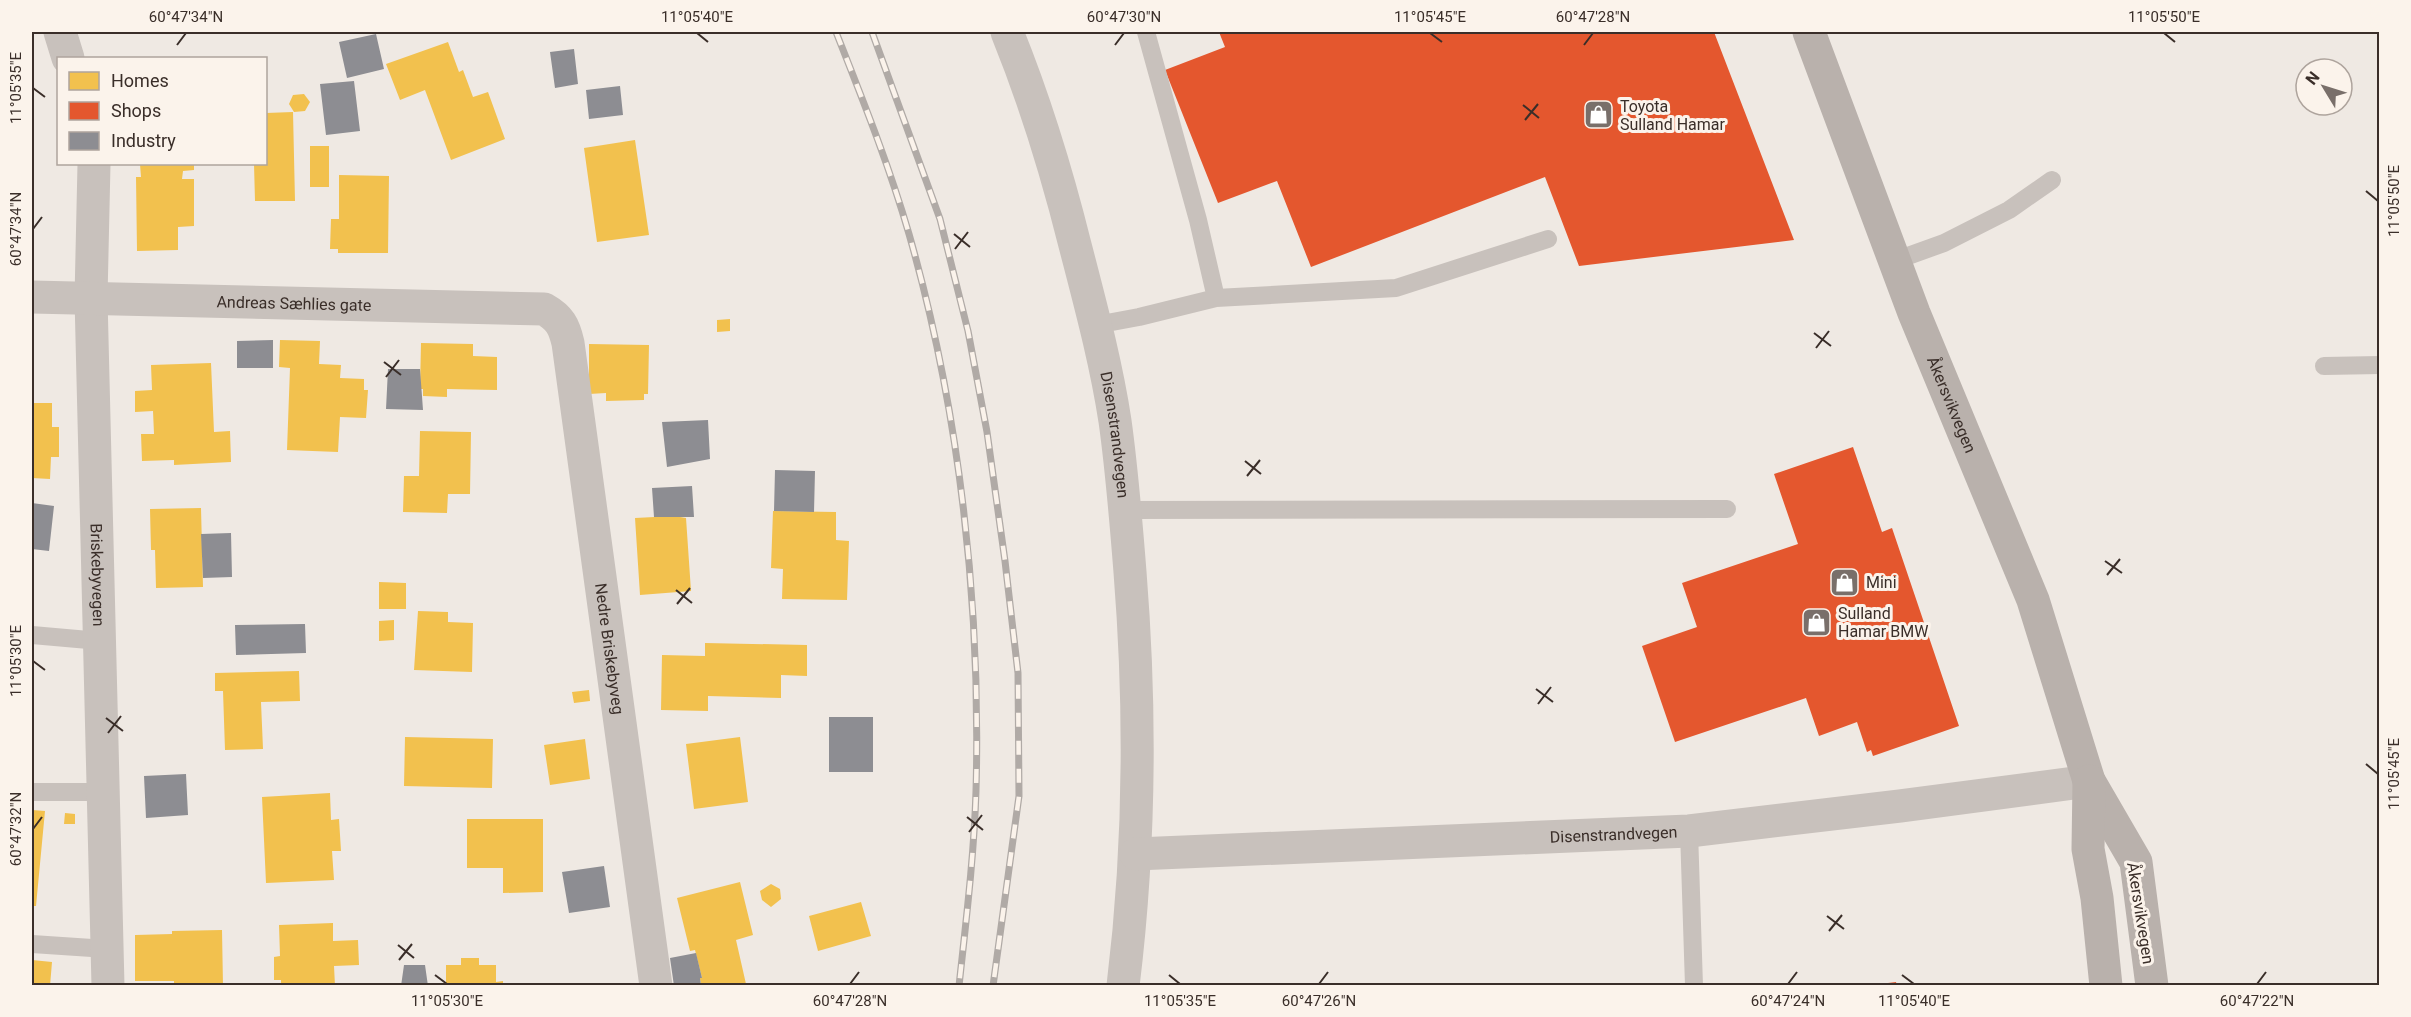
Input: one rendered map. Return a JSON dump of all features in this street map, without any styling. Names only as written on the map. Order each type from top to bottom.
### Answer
[{"type":"street","points":[[60,32],[69,57]]},
{"type":"street","name":"Disenstrandvegen","points":[[1007,32],[1021,65],[1063,196],[1096,325],[1115,420],[1133,612],[1139,734],[1136,854],[1123,986]]},
{"type":"street","name":"Åkersvikvegen","points":[[1809,32],[1914,313],[2033,600],[2089,781],[2136,862],[2152,986]]},
{"type":"street","name":"Briskebyvegen","points":[[94,165],[91,298],[108,986]]},
{"type":"street","name":"Andreas Sæhlies gate","points":[[32,297],[544,309],[556,316]]},
{"type":"street","name":"Nedre Briskebyveg","points":[[556,316],[564,327],[568,344],[656,986]]},
{"type":"street","name":"Disenstrandvegen","points":[[1136,854],[1689,831],[2089,781]]},
{"type":"street","name":"Åkersvikvegen","points":[[2089,781],[2088,849],[2097,898],[2106,986]]},
{"type":"lane","points":[[1146,32],[1198,220],[1216,298]]},
{"type":"lane","points":[[1894,261],[1944,243],[2000,215],[2052,180]]},
{"type":"lane","points":[[1096,325],[1216,298],[1396,288],[1548,239]]},
{"type":"lane","points":[[2324,366],[2379,365]]},
{"type":"lane","points":[[1125,510],[1727,509]]},
{"type":"lane","points":[[32,635],[100,641]]},
{"type":"lane","points":[[32,792],[103,792]]},
{"type":"lane","points":[[1689,831],[1694,986]]},
{"type":"lane","points":[[32,944],[107,949]]},
{"type":"building: Homes","points":[[448,42],[459,72],[463,70],[473,97],[488,92],[505,139],[451,160],[425,90],[400,100],[386,64]]},
{"type":"building: Homes","points":[[304,94],[310,102],[305,111],[294,112],[289,104],[293,95]]},
{"type":"building: Homes","points":[[293,112],[295,201],[255,201],[254,165],[267,165],[267,113]]},
{"type":"building: Homes","points":[[635,140],[649,235],[597,242],[584,148]]},
{"type":"building: Homes","points":[[310,146],[329,146],[329,187],[310,187]]},
{"type":"building: Homes","points":[[140,165],[194,165],[194,170],[183,171],[182,179],[194,179],[194,226],[178,227],[178,250],[137,251],[136,177],[141,177]]},
{"type":"building: Homes","points":[[339,175],[389,176],[388,253],[338,253],[338,249],[330,249],[331,219],[339,219]]},
{"type":"building: Homes","points":[[730,319],[730,331],[717,332],[717,320]]},
{"type":"building: Homes","points":[[280,340],[320,341],[319,364],[341,365],[340,378],[364,379],[364,390],[368,390],[366,418],[340,417],[338,452],[287,450],[290,368],[279,367]]},
{"type":"building: Homes","points":[[421,343],[473,344],[473,356],[497,357],[497,390],[447,389],[447,397],[423,396],[423,389],[420,389]]},
{"type":"building: Homes","points":[[589,344],[649,345],[648,394],[644,394],[644,400],[606,401],[606,393],[589,394]]},
{"type":"building: Homes","points":[[211,363],[214,432],[230,431],[231,462],[174,465],[174,460],[142,461],[141,434],[154,434],[153,411],[135,412],[135,391],[152,390],[151,365]]},
{"type":"building: Homes","points":[[32,403],[52,403],[52,427],[59,427],[59,457],[51,457],[50,479],[32,478]]},
{"type":"building: Homes","points":[[420,431],[471,432],[470,494],[448,494],[447,513],[403,512],[404,476],[419,476]]},
{"type":"building: Homes","points":[[201,508],[203,587],[156,588],[155,550],[151,550],[150,509]]},
{"type":"building: Homes","points":[[773,511],[836,512],[836,540],[849,541],[847,600],[782,599],[783,569],[771,568]]},
{"type":"building: Homes","points":[[674,516],[686,518],[691,591],[640,595],[635,518]]},
{"type":"building: Homes","points":[[379,582],[406,583],[406,609],[379,609]]},
{"type":"building: Homes","points":[[418,611],[448,612],[448,622],[473,623],[472,672],[414,670]]},
{"type":"building: Homes","points":[[394,620],[394,640],[379,641],[379,621]]},
{"type":"building: Homes","points":[[705,643],[807,645],[807,676],[781,675],[781,698],[708,696],[708,711],[661,710],[662,655],[705,656]]},
{"type":"building: Homes","points":[[299,671],[300,701],[261,702],[263,749],[225,750],[223,691],[215,691],[215,673]]},
{"type":"building: Homes","points":[[589,690],[590,701],[574,703],[572,692]]},
{"type":"building: Homes","points":[[405,737],[493,739],[492,788],[404,786]]},
{"type":"building: Homes","points":[[740,737],[748,802],[694,809],[686,744]]},
{"type":"building: Homes","points":[[585,739],[590,779],[550,785],[544,745]]},
{"type":"building: Homes","points":[[330,793],[331,820],[339,819],[341,851],[332,851],[334,880],[266,883],[262,797]]},
{"type":"building: Homes","points":[[32,810],[45,811],[36,906],[32,906]]},
{"type":"building: Homes","points":[[65,813],[75,814],[75,824],[64,824]]},
{"type":"building: Homes","points":[[467,819],[543,819],[543,892],[503,893],[503,868],[467,868]]},
{"type":"building: Homes","points":[[740,882],[753,935],[736,940],[746,984],[701,986],[700,978],[702,978],[695,950],[690,951],[677,898]]},
{"type":"building: Homes","points":[[771,884],[780,889],[781,899],[771,907],[762,900],[760,891]]},
{"type":"building: Homes","points":[[861,902],[871,936],[818,951],[809,916]]},
{"type":"building: Homes","points":[[333,923],[333,941],[358,940],[359,965],[334,966],[335,986],[281,986],[281,980],[274,980],[274,957],[280,956],[279,925]]},
{"type":"building: Homes","points":[[222,930],[223,986],[174,986],[174,981],[135,981],[135,935],[172,934],[172,931]]},
{"type":"building: Homes","points":[[461,958],[479,958],[479,965],[496,965],[496,982],[503,981],[503,986],[446,986],[446,965],[461,965]]},
{"type":"building: Homes","points":[[32,960],[52,962],[50,986],[32,986]]},
{"type":"building: Shops","points":[[1219,32],[1714,32],[1794,240],[1579,266],[1545,177],[1311,267],[1277,181],[1218,203],[1165,70],[1225,47]]},
{"type":"building: Shops","points":[[1853,447],[1882,532],[1892,528],[1959,726],[1873,756],[1871,750],[1867,752],[1857,722],[1819,736],[1806,698],[1675,742],[1642,646],[1697,627],[1682,583],[1798,544],[1774,474]]},
{"type":"building: Shops","points":[[1896,982],[1897,986],[1880,986],[1880,984]]},
{"type":"building: Industry","points":[[376,34],[384,69],[347,78],[339,42]]},
{"type":"building: Industry","points":[[574,49],[578,84],[555,88],[550,52]]},
{"type":"building: Industry","points":[[354,81],[360,131],[326,135],[320,84]]},
{"type":"building: Industry","points":[[620,86],[623,115],[589,119],[586,90]]},
{"type":"building: Industry","points":[[273,340],[273,368],[237,368],[237,341]]},
{"type":"building: Industry","points":[[388,369],[420,369],[423,410],[386,409]]},
{"type":"building: Industry","points":[[708,420],[710,459],[667,467],[662,422]]},
{"type":"building: Industry","points":[[775,470],[815,471],[814,512],[774,511]]},
{"type":"building: Industry","points":[[692,486],[694,517],[654,517],[652,488]]},
{"type":"building: Industry","points":[[32,503],[54,506],[49,551],[32,549]]},
{"type":"building: Industry","points":[[231,533],[232,577],[203,578],[201,534]]},
{"type":"building: Industry","points":[[305,624],[306,653],[236,655],[235,625]]},
{"type":"building: Industry","points":[[829,717],[873,717],[873,772],[829,772]]},
{"type":"building: Industry","points":[[186,774],[188,815],[146,818],[144,776]]},
{"type":"building: Industry","points":[[604,866],[610,907],[569,913],[562,872]]},
{"type":"building: Industry","points":[[696,953],[702,978],[700,978],[701,986],[674,986],[670,958]]},
{"type":"building: Industry","points":[[404,965],[425,965],[428,986],[401,986]]},
{"type":"railway","points":[[836,32],[884,157],[909,234],[927,301],[942,370],[964,510],[975,651],[977,721],[972,864],[959,986]]},
{"type":"railway","points":[[872,32],[940,219],[968,331],[987,432],[1005,561],[1018,673],[1019,796],[993,986]]},
{"type":"place","name":"Toyota Sulland Hamar","points":[[1599,115]]},
{"type":"place","name":"Mini","points":[[1845,582]]},
{"type":"place","name":"Sulland Hamar BMW","points":[[1817,622]]}]
